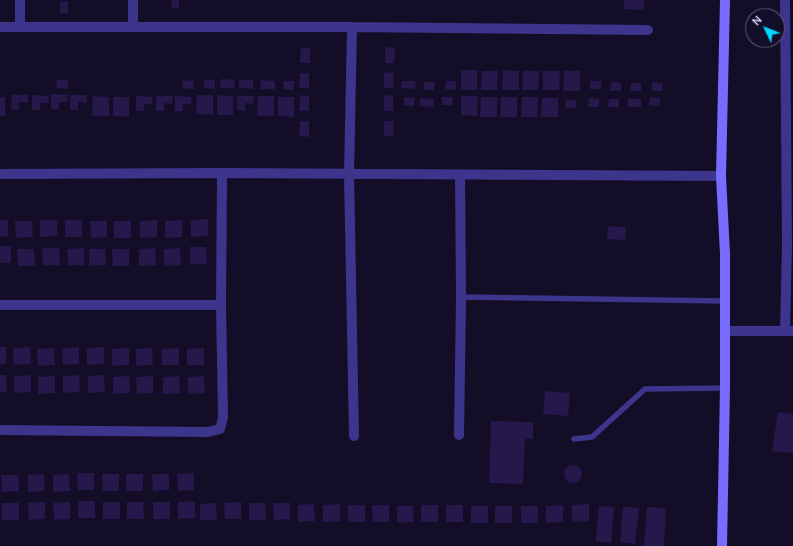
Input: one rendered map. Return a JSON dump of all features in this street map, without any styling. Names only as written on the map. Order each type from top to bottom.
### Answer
[{"type":"street","points":[[20,0],[20,27]]},
{"type":"street","points":[[133,0],[133,28]]},
{"type":"street","points":[[722,546],[725,388],[725,254],[721,176],[725,0]]},
{"type":"street","points":[[725,331],[789,331],[790,246],[788,1]]},
{"type":"street","points":[[0,27],[352,27],[648,30]]},
{"type":"street","points":[[352,27],[349,174],[354,436]]},
{"type":"street","points":[[0,174],[222,173],[721,176]]},
{"type":"street","points":[[0,430],[208,432],[220,429],[223,418],[221,305],[222,173]]},
{"type":"street","points":[[459,436],[461,297],[460,175]]},
{"type":"street","points":[[0,305],[221,305]]},
{"type":"lane","points":[[461,297],[725,301]]},
{"type":"lane","points":[[574,439],[592,437],[646,389],[725,388]]},
{"type":"building","points":[[172,0],[179,0],[179,8],[171,8]]},
{"type":"building","points":[[624,0],[644,0],[644,10],[624,9]]},
{"type":"building","points":[[68,1],[68,13],[60,13],[60,2]]},
{"type":"building","points":[[385,47],[395,48],[394,63],[385,63]]},
{"type":"building","points":[[301,48],[310,48],[310,63],[300,63]]},
{"type":"building","points":[[461,70],[477,70],[477,90],[461,90]]},
{"type":"building","points":[[503,70],[519,71],[519,90],[502,90]]},
{"type":"building","points":[[482,71],[498,71],[497,90],[481,90]]},
{"type":"building","points":[[523,71],[539,71],[538,90],[522,90]]},
{"type":"building","points":[[543,71],[560,71],[559,90],[543,90]]},
{"type":"building","points":[[564,71],[580,71],[580,91],[563,91]]},
{"type":"building","points":[[384,72],[394,73],[393,88],[384,88]]},
{"type":"building","points":[[300,73],[309,73],[309,88],[299,88]]},
{"type":"building","points":[[221,79],[235,80],[234,88],[220,88]]},
{"type":"building","points":[[57,80],[68,80],[68,89],[56,88]]},
{"type":"building","points":[[183,80],[194,81],[193,89],[182,88]]},
{"type":"building","points":[[204,80],[215,80],[215,89],[204,88]]},
{"type":"building","points":[[239,80],[253,80],[253,89],[239,88]]},
{"type":"building","points":[[261,80],[275,81],[275,89],[260,89]]},
{"type":"building","points":[[284,81],[294,81],[294,90],[283,89]]},
{"type":"building","points":[[402,81],[416,81],[415,89],[401,88]]},
{"type":"building","points":[[446,81],[456,81],[456,90],[445,89]]},
{"type":"building","points":[[590,81],[601,81],[601,89],[590,89]]},
{"type":"building","points":[[424,82],[435,82],[434,90],[424,90]]},
{"type":"building","points":[[611,82],[621,83],[621,91],[610,91]]},
{"type":"building","points":[[652,82],[663,83],[662,91],[652,91]]},
{"type":"building","points":[[631,83],[641,83],[641,91],[630,91]]},
{"type":"building","points":[[51,94],[68,95],[67,102],[59,102],[59,109],[51,109]]},
{"type":"building","points":[[12,95],[28,95],[28,103],[19,102],[19,110],[11,109]]},
{"type":"building","points":[[32,95],[49,96],[48,103],[40,103],[40,110],[32,110]]},
{"type":"building","points":[[70,95],[87,95],[87,103],[78,102],[78,110],[70,110]]},
{"type":"building","points":[[197,95],[213,95],[213,115],[196,114]]},
{"type":"building","points":[[217,95],[233,96],[233,115],[217,115]]},
{"type":"building","points":[[300,95],[309,96],[309,111],[299,111]]},
{"type":"building","points":[[384,95],[393,96],[393,111],[384,111]]},
{"type":"building","points":[[93,96],[109,97],[109,116],[92,116]]},
{"type":"building","points":[[136,96],[153,97],[152,104],[144,104],[144,111],[136,111]]},
{"type":"building","points":[[156,96],[173,96],[172,104],[164,103],[164,111],[156,111]]},
{"type":"building","points":[[175,96],[192,97],[191,104],[183,104],[183,111],[175,111]]},
{"type":"building","points":[[237,96],[254,96],[253,104],[245,103],[245,111],[237,110]]},
{"type":"building","points":[[258,96],[274,96],[274,116],[257,116]]},
{"type":"building","points":[[461,96],[478,96],[477,116],[461,115]]},
{"type":"building","points":[[0,97],[5,97],[5,116],[0,116]]},
{"type":"building","points":[[113,97],[129,97],[129,117],[113,116]]},
{"type":"building","points":[[278,97],[294,97],[294,117],[278,116]]},
{"type":"building","points":[[404,97],[415,98],[414,106],[404,105]]},
{"type":"building","points":[[442,97],[453,97],[452,105],[442,105]]},
{"type":"building","points":[[481,97],[497,97],[497,117],[480,117]]},
{"type":"building","points":[[501,97],[517,97],[517,117],[500,117]]},
{"type":"building","points":[[522,97],[538,97],[537,117],[521,117]]},
{"type":"building","points":[[650,97],[660,98],[660,106],[649,105]]},
{"type":"building","points":[[420,98],[434,99],[433,107],[420,106]]},
{"type":"building","points":[[542,98],[558,98],[558,117],[541,117]]},
{"type":"building","points":[[589,98],[599,99],[599,107],[588,107]]},
{"type":"building","points":[[566,99],[576,100],[576,108],[565,108]]},
{"type":"building","points":[[609,99],[619,99],[619,107],[608,107]]},
{"type":"building","points":[[628,99],[641,99],[641,107],[627,107]]},
{"type":"building","points":[[300,121],[309,121],[309,137],[299,136]]},
{"type":"building","points":[[384,121],[394,121],[393,136],[384,136]]},
{"type":"building","points":[[208,219],[208,236],[191,237],[191,220]]},
{"type":"building","points":[[0,220],[8,220],[8,236],[0,237]]},
{"type":"building","points":[[40,220],[57,220],[57,236],[40,237]]},
{"type":"building","points":[[65,220],[82,220],[82,237],[65,237]]},
{"type":"building","points":[[157,220],[157,237],[140,238],[140,221]]},
{"type":"building","points":[[182,220],[182,237],[165,238],[165,221]]},
{"type":"building","points":[[15,221],[32,221],[33,237],[16,238]]},
{"type":"building","points":[[90,221],[107,221],[107,237],[91,238]]},
{"type":"building","points":[[114,221],[131,221],[131,238],[114,238]]},
{"type":"building","points":[[608,226],[626,227],[625,240],[607,239]]},
{"type":"building","points":[[0,246],[11,246],[11,263],[0,263]]},
{"type":"building","points":[[190,247],[206,247],[207,264],[190,264]]},
{"type":"building","points":[[42,248],[59,248],[60,265],[43,265]]},
{"type":"building","points":[[84,248],[84,265],[68,265],[67,249]]},
{"type":"building","points":[[155,248],[156,265],[139,266],[139,249]]},
{"type":"building","points":[[180,248],[181,265],[164,266],[164,249]]},
{"type":"building","points":[[17,249],[34,249],[35,266],[18,266]]},
{"type":"building","points":[[89,249],[105,249],[106,265],[89,266]]},
{"type":"building","points":[[112,249],[129,249],[129,266],[113,266]]},
{"type":"building","points":[[0,347],[6,347],[6,364],[0,364]]},
{"type":"building","points":[[30,347],[31,364],[14,365],[13,348]]},
{"type":"building","points":[[79,347],[79,364],[63,365],[62,348]]},
{"type":"building","points":[[104,347],[104,364],[87,365],[87,348]]},
{"type":"building","points":[[54,348],[55,365],[38,366],[37,349]]},
{"type":"building","points":[[129,348],[129,365],[112,366],[112,349]]},
{"type":"building","points":[[152,348],[153,365],[136,366],[136,349]]},
{"type":"building","points":[[179,348],[179,365],[162,365],[162,349]]},
{"type":"building","points":[[204,348],[204,365],[187,365],[187,349]]},
{"type":"building","points":[[0,375],[6,375],[7,392],[0,392]]},
{"type":"building","points":[[31,375],[31,392],[14,393],[14,376]]},
{"type":"building","points":[[79,375],[80,392],[63,393],[63,376]]},
{"type":"building","points":[[104,375],[105,392],[88,393],[88,376]]},
{"type":"building","points":[[55,376],[55,393],[38,394],[38,377]]},
{"type":"building","points":[[129,376],[130,393],[113,394],[113,377]]},
{"type":"building","points":[[153,376],[153,393],[137,394],[136,377]]},
{"type":"building","points":[[179,376],[180,393],[163,394],[163,377]]},
{"type":"building","points":[[204,376],[205,393],[188,394],[188,377]]},
{"type":"building","points":[[545,391],[570,393],[568,416],[543,414]]},
{"type":"building","points":[[778,412],[793,414],[793,453],[772,451]]},
{"type":"building","points":[[491,421],[533,422],[533,439],[525,439],[523,484],[489,483]]},
{"type":"building","points":[[573,465],[579,468],[582,474],[579,480],[573,483],[567,480],[564,474],[567,468]]},
{"type":"building","points":[[77,473],[94,473],[94,490],[78,490]]},
{"type":"building","points":[[194,473],[194,490],[178,491],[177,474]]},
{"type":"building","points":[[44,474],[45,491],[28,492],[28,475]]},
{"type":"building","points":[[69,474],[70,491],[53,492],[53,475]]},
{"type":"building","points":[[102,474],[119,474],[119,491],[103,491]]},
{"type":"building","points":[[126,474],[143,474],[143,491],[126,491]]},
{"type":"building","points":[[152,474],[169,474],[169,490],[153,491]]},
{"type":"building","points":[[1,475],[18,475],[19,491],[2,492]]},
{"type":"building","points":[[78,501],[95,501],[95,518],[78,518]]},
{"type":"building","points":[[195,501],[195,518],[178,519],[178,502]]},
{"type":"building","points":[[45,502],[45,519],[29,520],[28,503]]},
{"type":"building","points":[[70,502],[70,519],[54,520],[53,503]]},
{"type":"building","points":[[103,502],[120,502],[120,519],[103,519]]},
{"type":"building","points":[[127,502],[143,502],[144,519],[127,519]]},
{"type":"building","points":[[153,502],[170,502],[170,519],[153,519]]},
{"type":"building","points":[[241,502],[241,519],[225,519],[224,503]]},
{"type":"building","points":[[2,503],[19,503],[19,520],[2,520]]},
{"type":"building","points":[[216,503],[217,520],[200,520],[200,504]]},
{"type":"building","points":[[249,503],[265,503],[266,520],[249,520]]},
{"type":"building","points":[[273,503],[290,503],[290,519],[274,520]]},
{"type":"building","points":[[314,504],[315,521],[298,522],[298,505]]},
{"type":"building","points":[[340,504],[340,521],[323,522],[323,505]]},
{"type":"building","points":[[589,504],[589,521],[572,522],[572,505]]},
{"type":"building","points":[[348,505],[365,505],[365,522],[348,522]]},
{"type":"building","points":[[372,505],[389,505],[389,522],[373,522]]},
{"type":"building","points":[[421,505],[438,505],[438,522],[421,522]]},
{"type":"building","points":[[446,505],[463,505],[463,522],[446,522]]},
{"type":"building","points":[[563,505],[563,522],[546,523],[546,506]]},
{"type":"building","points":[[397,506],[413,506],[414,522],[397,523]]},
{"type":"building","points":[[471,506],[488,506],[488,523],[471,523]]},
{"type":"building","points":[[495,506],[512,506],[512,523],[495,523]]},
{"type":"building","points":[[521,506],[538,506],[538,523],[521,523]]},
{"type":"building","points":[[599,506],[614,507],[611,543],[596,541]]},
{"type":"building","points":[[623,506],[639,508],[635,544],[620,542]]},
{"type":"building","points":[[647,507],[666,508],[664,546],[644,546]]}]
